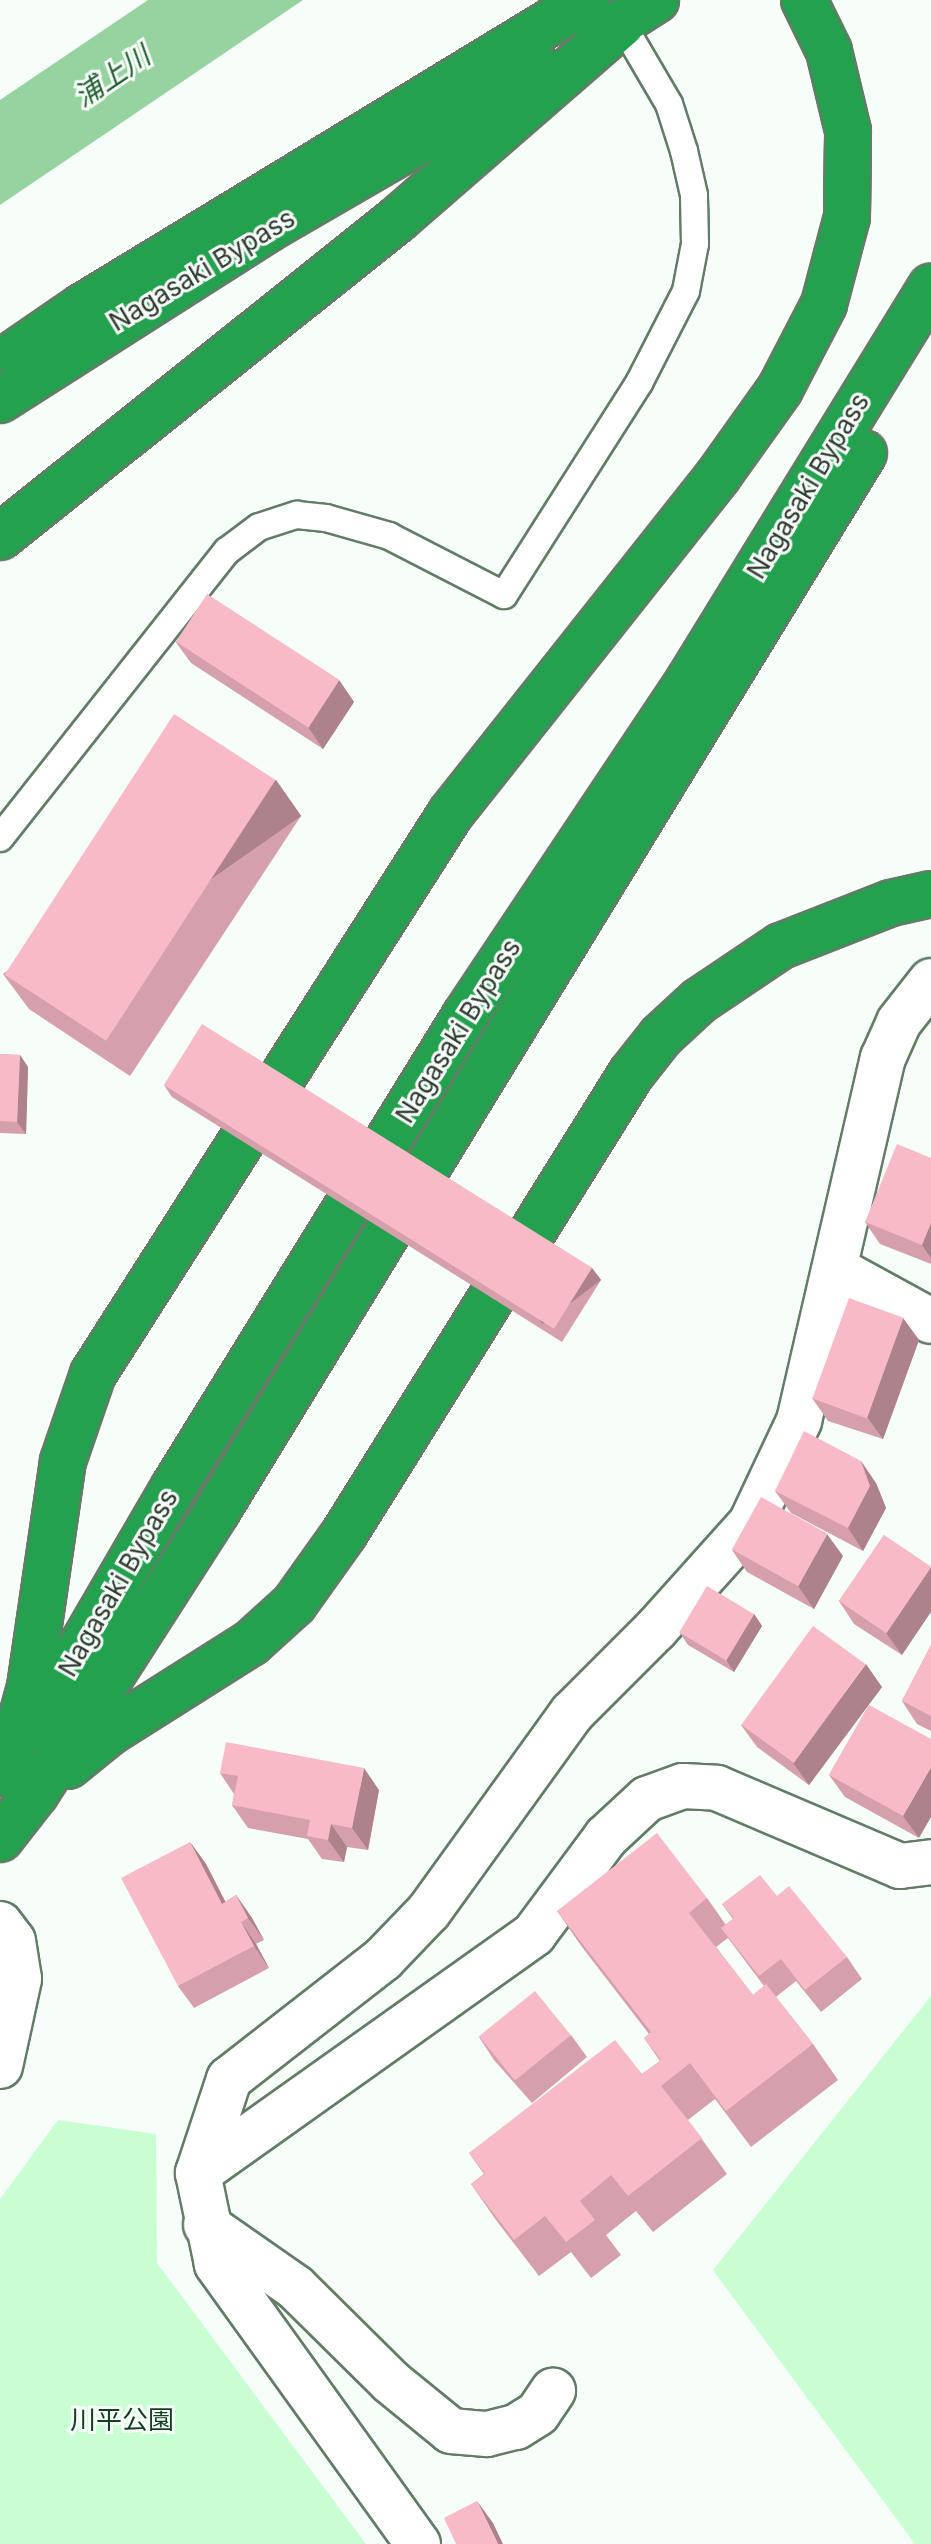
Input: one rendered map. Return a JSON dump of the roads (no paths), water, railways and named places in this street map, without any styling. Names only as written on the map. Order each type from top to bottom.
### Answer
[{"type":"highway","points":[[14,1785],[63,1461],[93,1374],[451,813],[718,476],[780,389],[824,304],[847,217],[848,131],[829,51],[804,0]]},
{"type":"highway","points":[[0,537],[398,219],[622,8]]},
{"type":"highway","name":"Nagasaki Bypass","points":[[0,364],[82,307],[622,8]]},
{"type":"highway","name":"Nagasaki Bypass","points":[[0,400],[622,8]]},
{"type":"highway","name":"Nagasaki Bypass","points":[[0,1839],[14,1785],[174,1487],[465,1016],[689,680],[931,286]]},
{"type":"highway","name":"Nagasaki Bypass","points":[[14,1785],[217,1511],[931,341]]},
{"type":"highway","points":[[14,1785],[110,1732],[251,1643],[294,1604],[344,1534],[631,1074],[661,1036],[699,1001],[781,946],[866,912],[931,894]]},
{"type":"street","points":[[418,2544],[217,2264],[206,2225],[198,2173],[229,2079],[383,1959],[429,1911],[572,1713],[656,1629],[751,1523],[799,1421],[883,1058],[911,1003],[931,981]]},
{"type":"street","points":[[836,1269],[931,1321]]},
{"type":"street","points":[[198,2173],[534,1934],[606,1837],[647,1799],[683,1786],[717,1788],[900,1866],[931,1862]]},
{"type":"street","points":[[0,1924],[13,1941],[19,1979],[0,2066]]},
{"type":"street","points":[[206,2225],[295,2287],[391,2382],[451,2431],[487,2434],[516,2427],[538,2413],[553,2391]]},
{"type":"lane","points":[[0,838],[227,551],[259,527],[297,515],[326,518],[389,536],[504,595],[659,349],[686,291],[695,244],[694,195],[669,104],[622,8]]},
{"type":"water","name":"浦上川","points":[[148,0],[303,0],[0,205],[0,100]]},
{"type":"park label","name":"川平公園","points":[[122,2420]]}]
